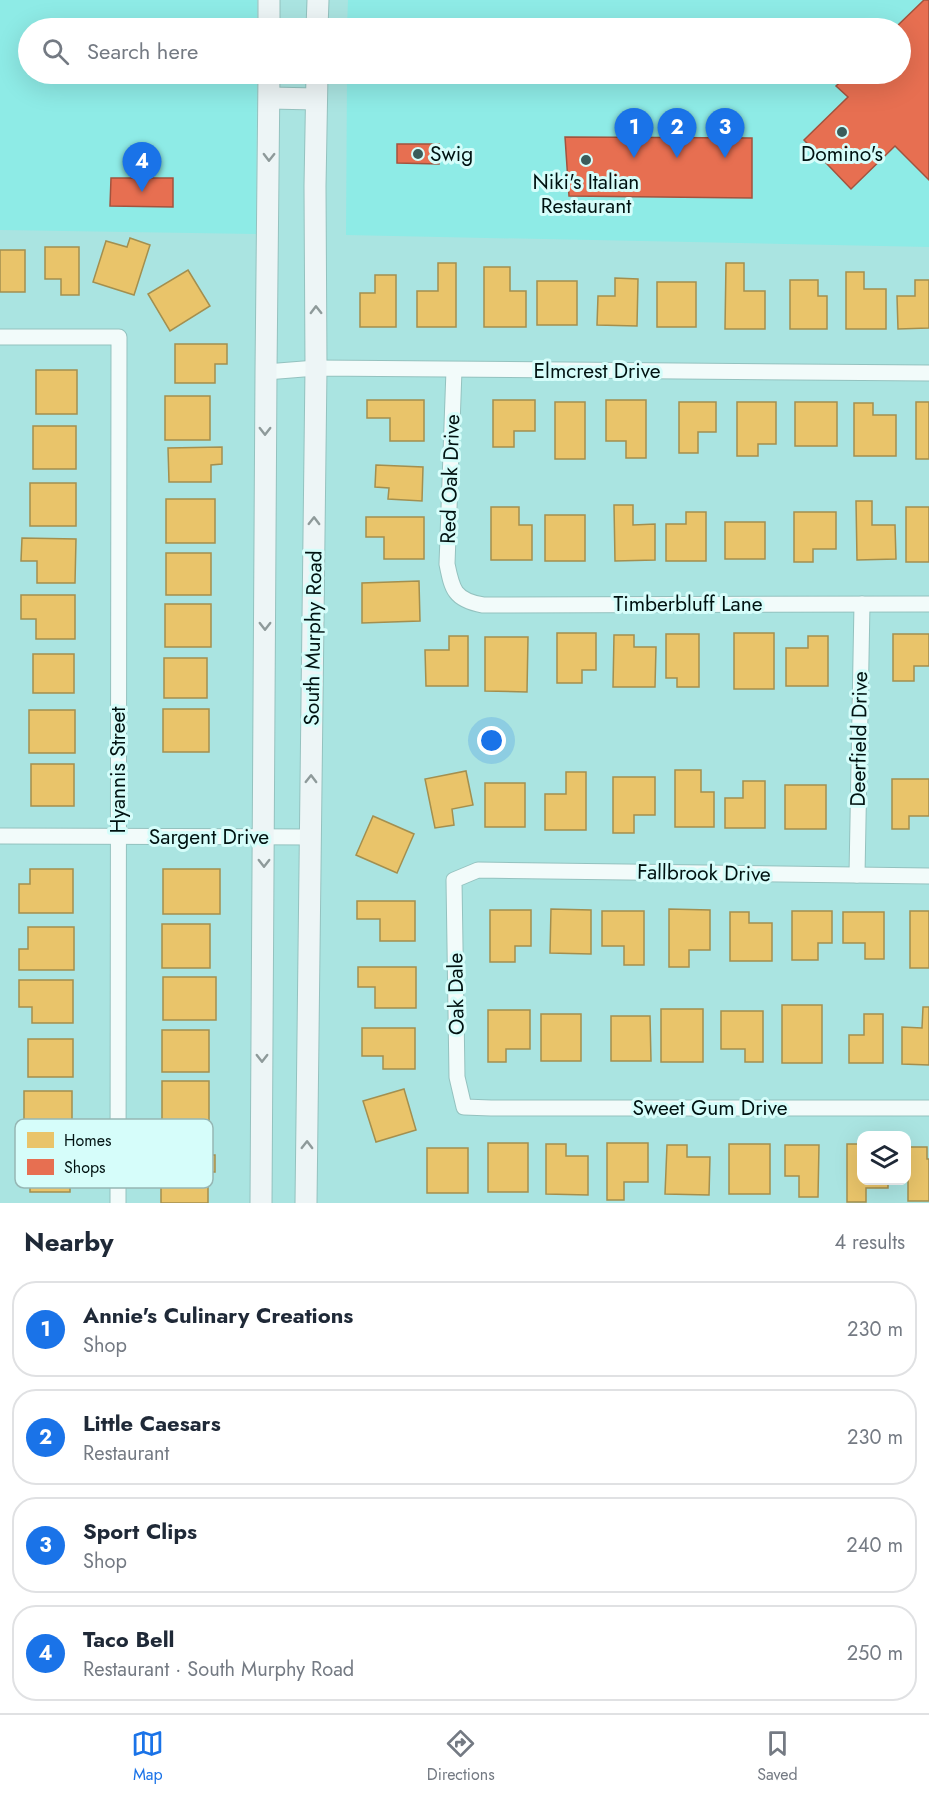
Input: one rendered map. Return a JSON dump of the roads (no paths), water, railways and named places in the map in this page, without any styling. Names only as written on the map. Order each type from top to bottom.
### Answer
[{"type":"main road","points":[[269,0],[269,18]]},
{"type":"main road","points":[[317,18],[318,0]]},
{"type":"main road","points":[[261,1203],[269,84]]},
{"type":"main road","name":"South Murphy Road","points":[[306,1203],[316,368],[317,84]]},
{"type":"main road","points":[[270,98],[316,99]]},
{"type":"street","name":"Hyannis Street","points":[[0,337],[119,337],[118,1119]]},
{"type":"street","name":"Elmcrest Drive","points":[[266,372],[316,368],[929,373]]},
{"type":"street","name":"Red Oak Drive","points":[[452,588],[447,564],[453,370]]},
{"type":"street","name":"Timberbluff Lane","points":[[452,588],[468,602],[483,604],[929,604]]},
{"type":"street","name":"Deerfield Drive","points":[[857,875],[862,604]]},
{"type":"street","name":"Sargent Drive","points":[[0,837],[310,837]]},
{"type":"street","name":"Fallbrook Drive","points":[[478,870],[929,876]]},
{"type":"street","name":"Oak Dale","points":[[478,870],[454,880],[458,1077],[464,1107],[491,1108]]},
{"type":"street","name":"Sweet Gum Drive","points":[[491,1108],[929,1108]]},
{"type":"street","name":"Hyannis Street","points":[[118,1188],[118,1203]]},
{"type":"place","name":"Domino's","points":[[842,132]]},
{"type":"place","name":"Swig","points":[[418,154]]},
{"type":"place","name":"Annie's Culinary Creations","points":[[634,158]]},
{"type":"place","name":"Little Caesars","points":[[677,158]]},
{"type":"place","name":"Sport Clips","points":[[725,158]]},
{"type":"place","name":"Niki's Italian Restaurant","points":[[586,160]]},
{"type":"place","name":"Taco Bell","points":[[142,192]]}]
